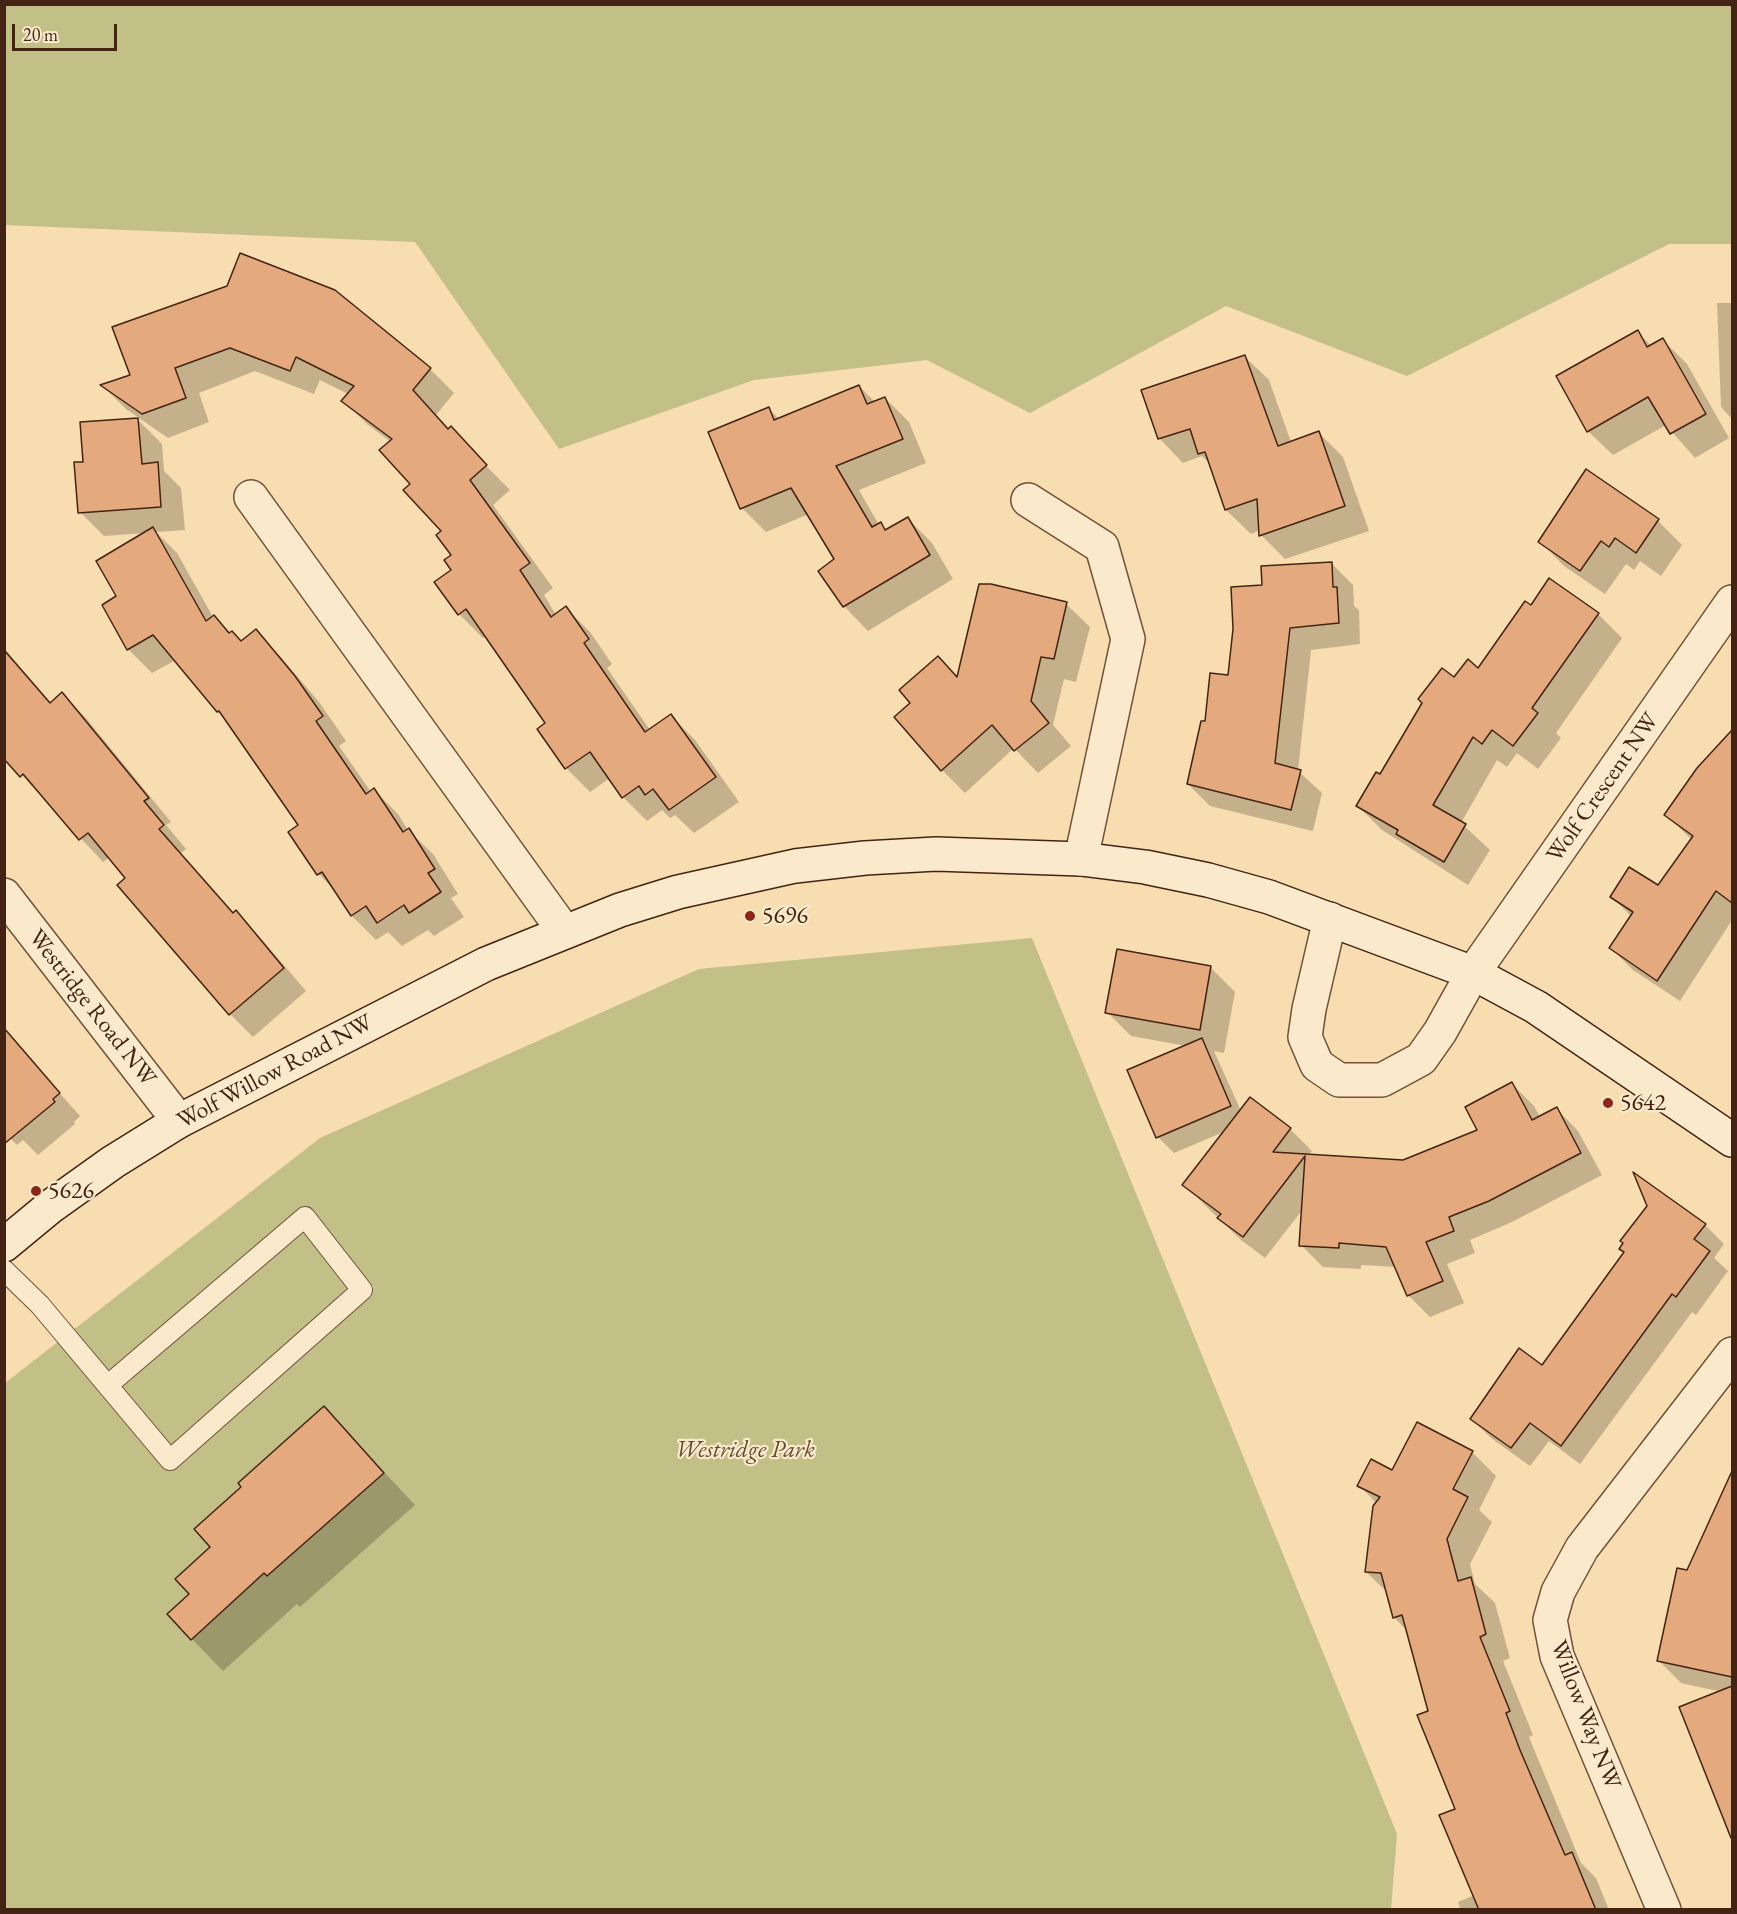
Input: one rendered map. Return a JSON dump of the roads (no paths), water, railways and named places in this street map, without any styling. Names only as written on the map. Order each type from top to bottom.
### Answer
[{"type":"street","points":[[251,497],[564,931]]},
{"type":"street","points":[[1028,500],[1102,547],[1128,639],[1081,859]]},
{"type":"street","name":"Wolf Crescent NW","points":[[1473,973],[1732,602]]},
{"type":"street","name":"Wolf Willow Road NW","points":[[4,1245],[50,1207],[113,1162],[180,1121],[486,963],[564,931],[678,892],[795,866],[865,858],[936,854],[1081,859],[1145,867],[1208,880],[1269,897],[1473,973],[1536,1007],[1732,1140]]},
{"type":"street","name":"Westridge Road NW","points":[[4,895],[180,1121]]},
{"type":"street","points":[[1330,919],[1309,1009],[1305,1037],[1317,1065],[1339,1080],[1382,1080],[1420,1059],[1440,1032],[1473,973]]},
{"type":"street","name":"Willow Way NW","points":[[1664,1910],[1557,1656],[1550,1620],[1558,1592],[1582,1548],[1732,1354]]},
{"type":"lane","points":[[4,1270],[40,1305],[170,1460],[362,1290],[305,1217],[108,1385]]},
{"type":"place","name":"5696","points":[[750,916]]},
{"type":"place","name":"5642","points":[[1608,1103]]},
{"type":"place","name":"5626","points":[[36,1191]]},
{"type":"park label","name":"Westridge Park","points":[[745,1450]]}]
